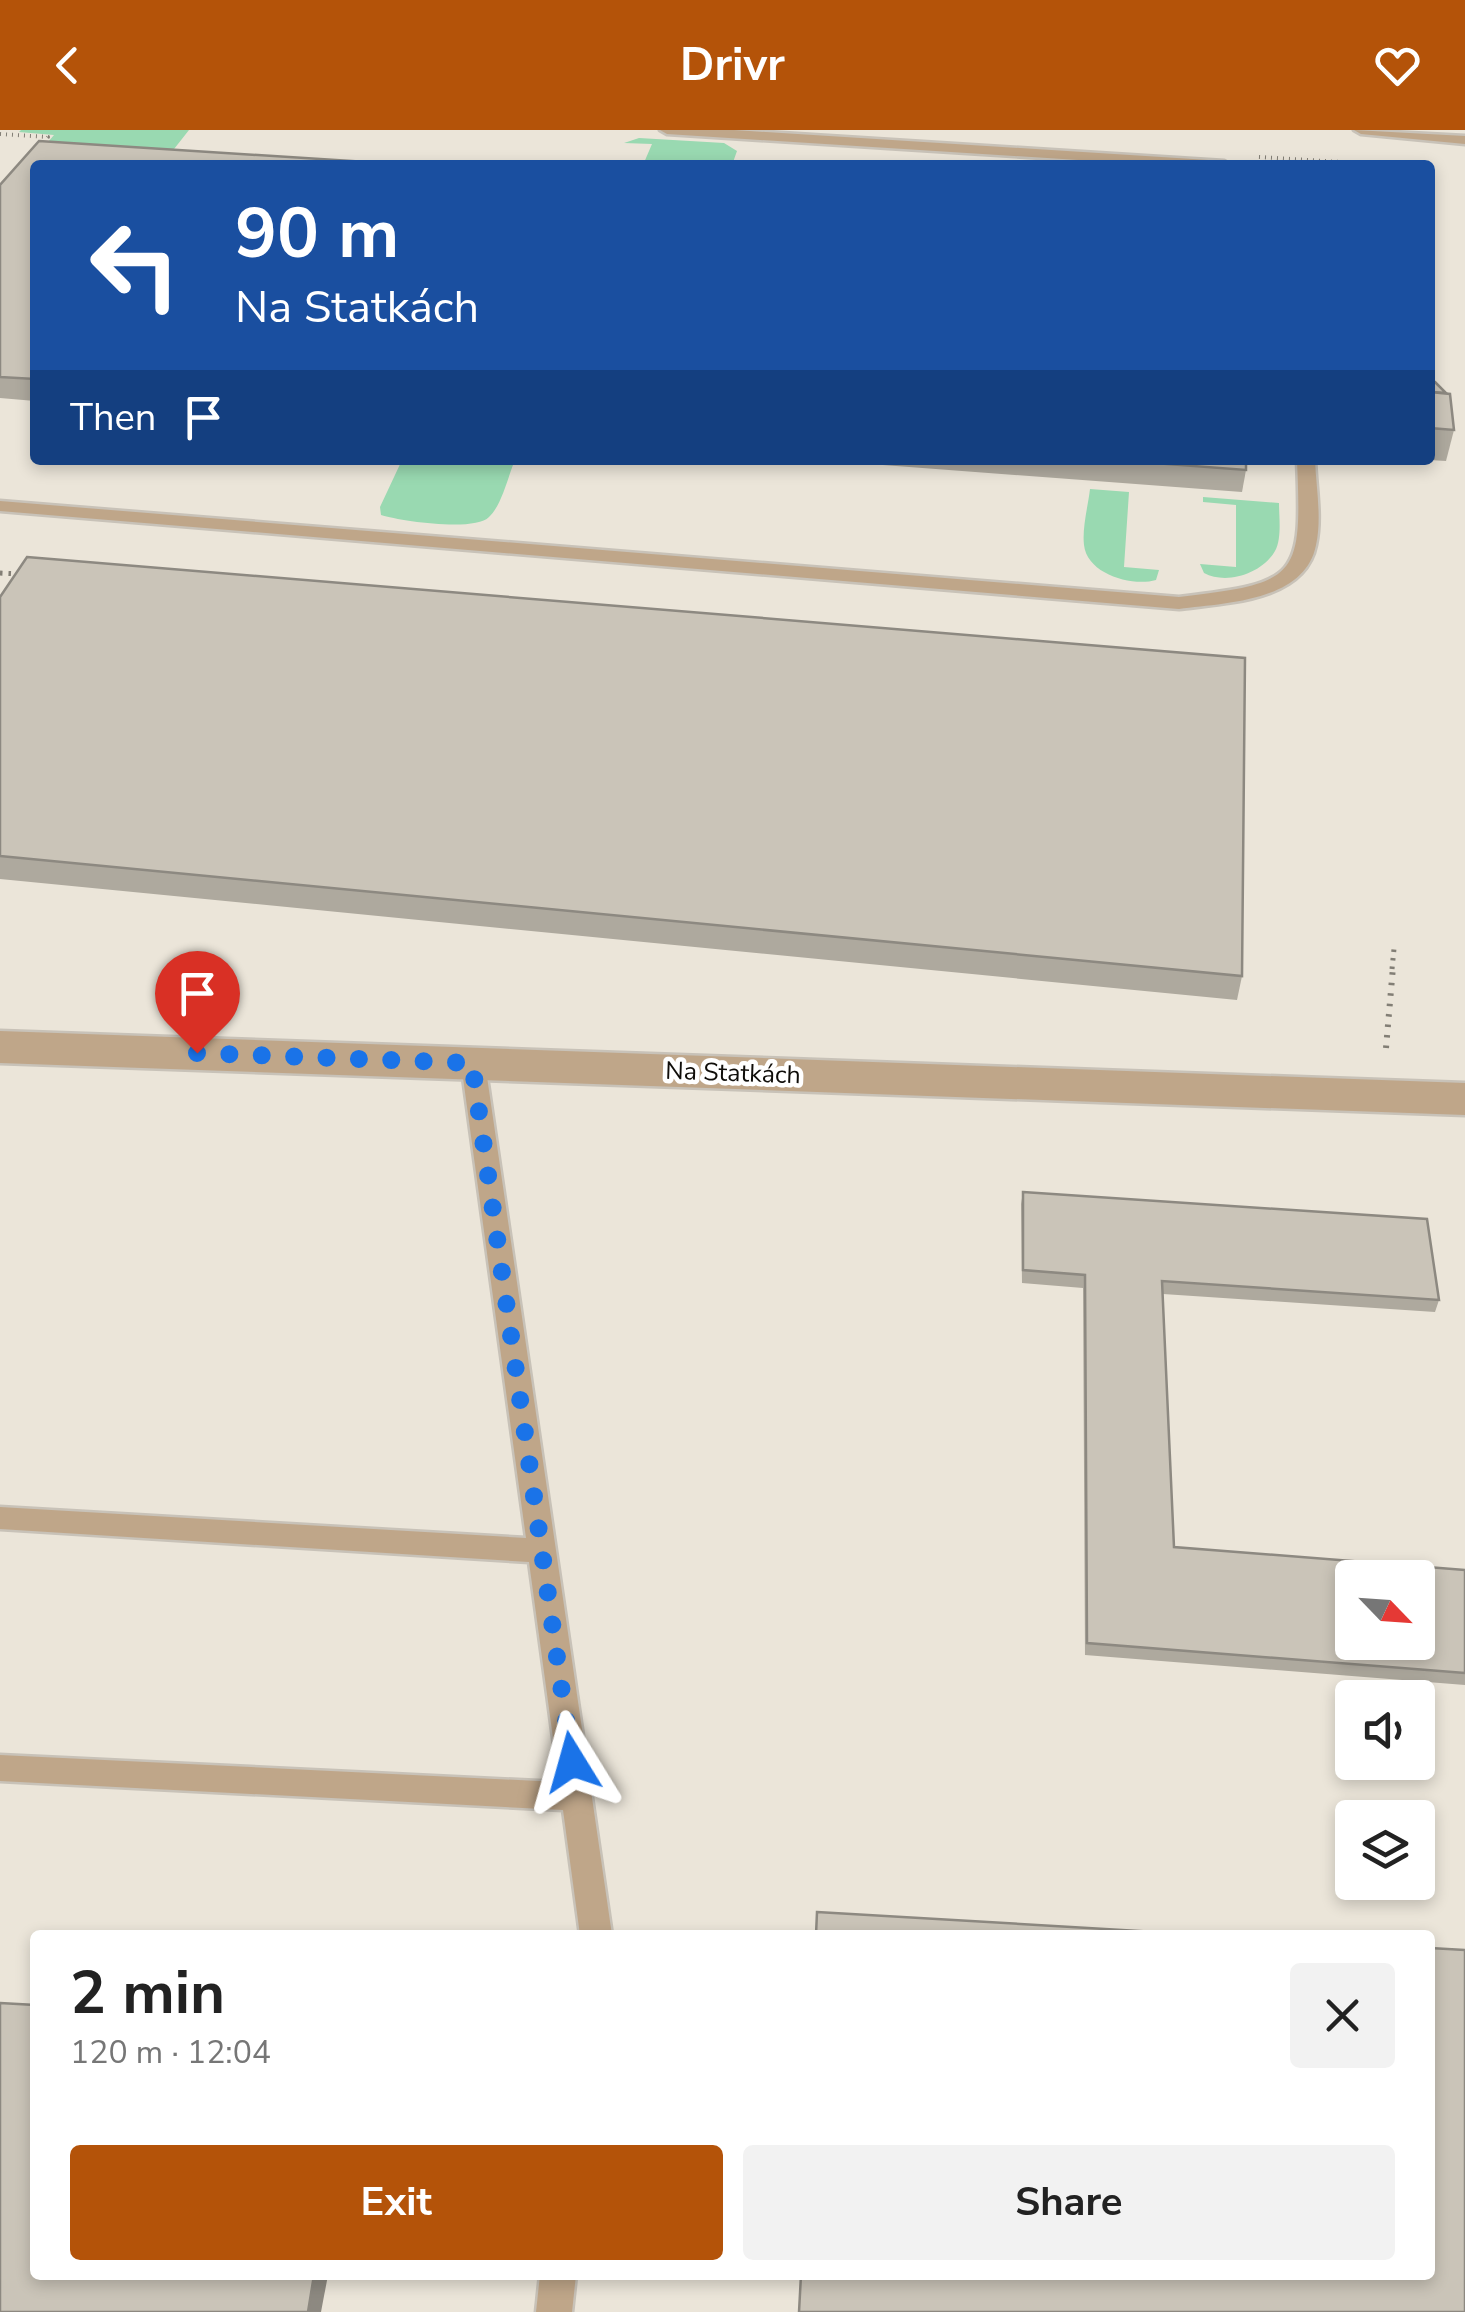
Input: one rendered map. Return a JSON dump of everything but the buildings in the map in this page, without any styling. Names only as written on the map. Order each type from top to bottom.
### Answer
[{"type":"street","name":"Na Statkách","points":[[0,1046],[1465,1099]]},
{"type":"lane","points":[[667,130],[1144,160]]},
{"type":"lane","points":[[1361,130],[1465,140]]},
{"type":"lane","points":[[0,506],[1179,603],[1242,595],[1283,581],[1307,551],[1306,465]]},
{"type":"lane","points":[[472,1063],[595,1930]]},
{"type":"lane","points":[[0,1518],[542,1551]]},
{"type":"lane","points":[[0,1768],[577,1798]]},
{"type":"lane","points":[[554,2312],[557,2280]]},
{"type":"path","points":[[0,134],[48,137],[39,147]]},
{"type":"path","points":[[0,573],[19,574],[10,588]]},
{"type":"path","points":[[1385,1065],[1394,950]]},
{"type":"green space","points":[[189,130],[165,160],[37,155],[54,135],[19,132]]},
{"type":"green space","points":[[639,138],[724,143],[737,151],[734,160],[645,160],[652,144],[624,143]]},
{"type":"green space","points":[[400,465],[513,465],[494,512],[481,521],[454,525],[420,522],[381,515],[380,507]]},
{"type":"green space","points":[[1090,489],[1129,492],[1124,567],[1159,570],[1156,580],[1123,580],[1093,564],[1084,545]]},
{"type":"green space","points":[[1203,497],[1279,503],[1279,540],[1262,566],[1233,577],[1204,573],[1200,564],[1236,567],[1236,505],[1203,502]]},
{"type":"route","points":[[197,1053],[472,1063],[572,1762]]}]
